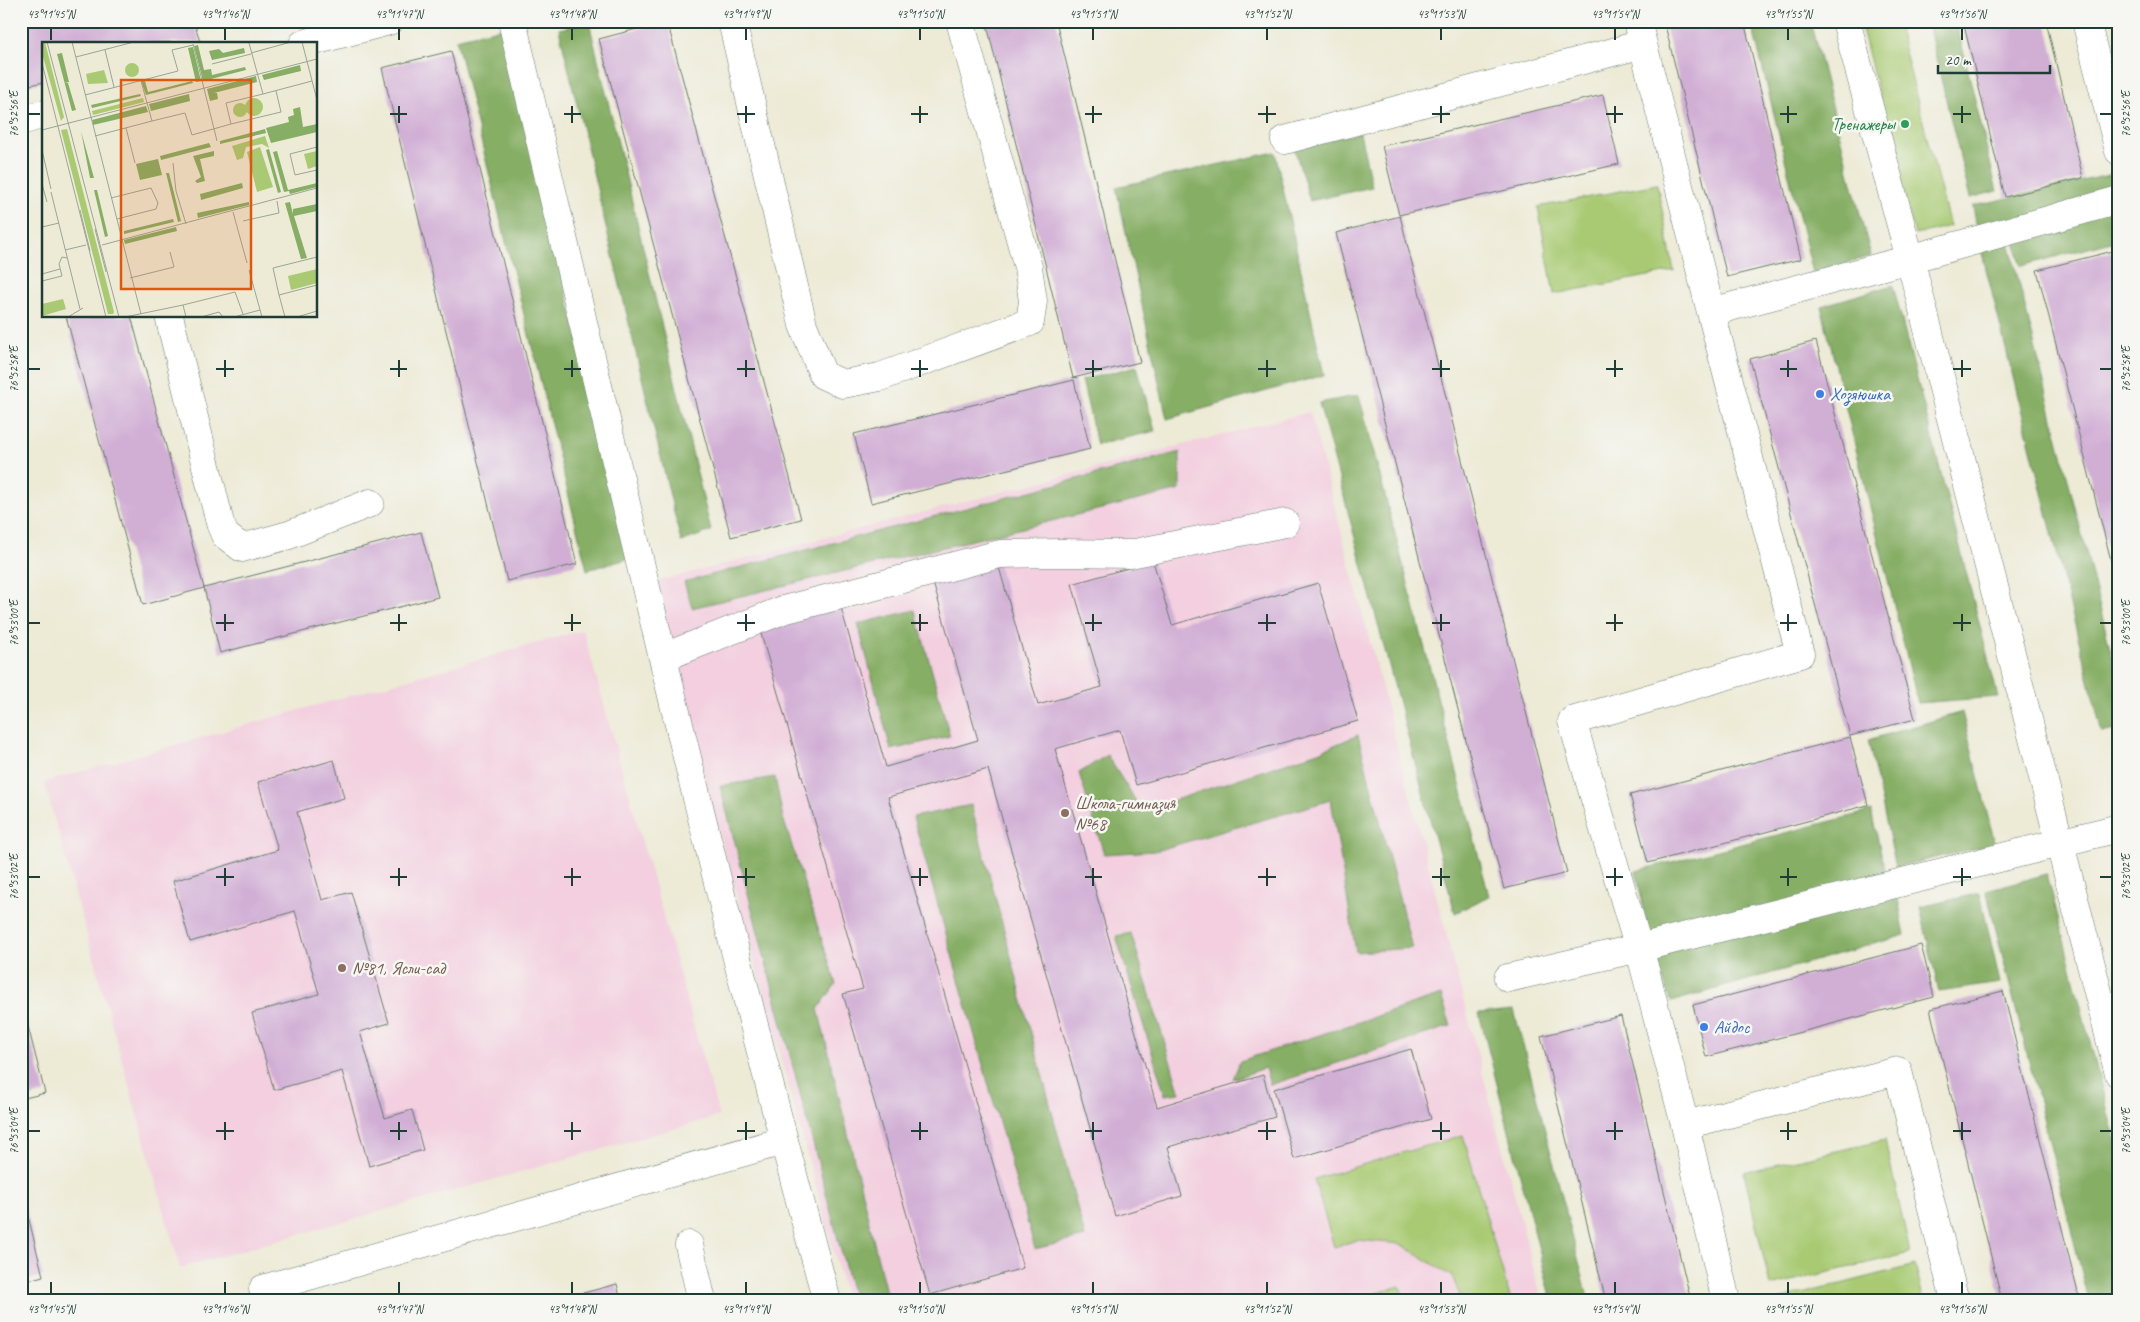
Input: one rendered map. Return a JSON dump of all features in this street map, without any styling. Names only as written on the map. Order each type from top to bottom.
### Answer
[{"type":"street","points":[[310,42],[389,21]]},
{"type":"street","points":[[512,21],[664,657],[783,1141],[827,1301]]},
{"type":"street","points":[[732,21],[803,325],[823,374],[843,384],[880,377],[1030,322],[1033,301],[1028,267],[960,21]]},
{"type":"street","points":[[1846,21],[1910,259],[2119,1074]]},
{"type":"street","points":[[2086,21],[2119,151]]},
{"type":"street","points":[[1285,140],[1640,32],[1800,654],[1572,721],[1639,948],[1685,1125],[1726,1301]]},
{"type":"street","points":[[21,121],[42,115]]},
{"type":"street","points":[[1711,312],[1910,259],[2119,200]]},
{"type":"street","points":[[169,318],[220,523],[225,535],[242,548],[289,535],[370,503]]},
{"type":"street","points":[[664,657],[783,610],[1000,554],[1062,552],[1130,554],[1285,523]]},
{"type":"street","points":[[1508,978],[1639,948],[2119,828]]},
{"type":"street","points":[[1685,1125],[1898,1071],[1956,1301]]},
{"type":"street","points":[[263,1289],[783,1141]]},
{"type":"street","points":[[689,1245],[702,1301]]},
{"type":"shaded area","name":"Школа-гимназия №68","points":[[1310,412],[1542,1301],[847,1301],[651,583]]},
{"type":"shaded area","points":[[583,630],[719,1116],[180,1268],[44,782]]},
{"type":"green space","points":[[1751,21],[1810,21],[1871,256],[1813,273]]},
{"type":"green space","name":"Тренажеры","points":[[1860,21],[1897,21],[1950,226],[1915,235]]},
{"type":"green space","points":[[1927,21],[1956,21],[1997,191],[1970,198]]},
{"type":"green space","points":[[589,22],[711,531],[681,542],[559,29]]},
{"type":"green space","points":[[502,28],[631,558],[587,570],[456,39]]},
{"type":"green space","points":[[1360,133],[1372,187],[1310,201],[1294,147]]},
{"type":"green space","points":[[1275,152],[1324,375],[1167,419],[1116,187]]},
{"type":"green space","points":[[2113,174],[2117,194],[1978,234],[1973,206]]},
{"type":"green space","points":[[1657,184],[1674,271],[1554,294],[1538,207]]},
{"type":"green space","points":[[2119,206],[2119,240],[2021,266],[2013,234]]},
{"type":"green space","points":[[2009,242],[2119,684],[2119,729],[2102,733],[1981,249]]},
{"type":"green space","points":[[1893,285],[1998,697],[1918,703],[1821,306]]},
{"type":"green space","points":[[1137,366],[1155,431],[1097,445],[1082,380]]},
{"type":"green space","points":[[1359,395],[1489,896],[1455,913],[1319,403]]},
{"type":"green space","points":[[1180,452],[1180,490],[692,608],[684,582]]},
{"type":"green space","points":[[915,610],[950,736],[891,750],[858,624]]},
{"type":"green space","points":[[1962,712],[1995,844],[1896,867],[1868,740]]},
{"type":"green space","points":[[1358,735],[1412,948],[1356,952],[1331,800],[1155,851],[1104,854],[1079,773],[1107,755],[1142,811],[1318,752]]},
{"type":"green space","points":[[775,777],[783,818],[836,984],[818,1009],[888,1301],[854,1301],[720,786]]},
{"type":"green space","points":[[971,805],[1085,1237],[1035,1249],[913,817]]},
{"type":"green space","points":[[1871,811],[1886,874],[1650,940],[1636,871]]},
{"type":"green space","points":[[2047,874],[2119,1155],[2119,1301],[2089,1301],[1986,890]]},
{"type":"green space","points":[[1896,889],[1905,935],[1671,1002],[1653,951]]},
{"type":"green space","points":[[1980,893],[2000,983],[1939,992],[1920,907]]},
{"type":"green space","points":[[1131,933],[1180,1093],[1165,1095],[1116,936]]},
{"type":"green space","points":[[1441,995],[1451,1026],[1270,1085],[1265,1068],[1233,1079],[1240,1061]]},
{"type":"green space","points":[[1514,1010],[1589,1301],[1552,1301],[1479,1013]]},
{"type":"green space","points":[[1463,1135],[1511,1301],[1462,1301],[1452,1276],[1401,1244],[1357,1240],[1334,1247],[1314,1179]]},
{"type":"green space","points":[[1885,1140],[1910,1253],[1770,1286],[1744,1172]]},
{"type":"green space","points":[[1915,1265],[1924,1301],[1774,1301]]},
{"type":"green space","points":[[1400,1286],[1405,1301],[1349,1301]]},
{"type":"building","points":[[21,21],[194,21],[200,42],[42,42],[42,82],[21,87]]},
{"type":"building","points":[[212,21],[229,21],[229,22],[213,26]]},
{"type":"building","points":[[667,21],[801,519],[731,537],[599,39]]},
{"type":"building","points":[[986,21],[1056,21],[1140,362],[1073,378]]},
{"type":"building","points":[[1664,21],[1744,21],[1801,259],[1727,277]]},
{"type":"building","points":[[1963,21],[2046,21],[2083,178],[2005,197]]},
{"type":"building","points":[[451,51],[577,564],[507,581],[382,68]]},
{"type":"building","points":[[1603,95],[1619,164],[1399,215],[1382,146]]},
{"type":"building","points":[[1400,216],[1567,873],[1504,889],[1336,233]]},
{"type":"building","points":[[2113,251],[2119,271],[2118,588],[2037,270]]},
{"type":"building","points":[[67,318],[132,318],[204,588],[143,605]]},
{"type":"building","points":[[1816,341],[1915,719],[1850,736],[1750,359]]},
{"type":"building","points":[[1074,380],[1090,449],[871,503],[854,434]]},
{"type":"building","points":[[421,532],[438,597],[220,653],[204,588]]},
{"type":"building","name":"Школа-гимназия №68","points":[[997,560],[1038,705],[1102,687],[1072,584],[1153,561],[1172,625],[1318,583],[1358,721],[1136,785],[1120,730],[1055,749],[1157,1107],[1263,1075],[1275,1117],[1168,1147],[1182,1196],[1115,1216],[988,769],[888,797],[1023,1268],[930,1295],[843,994],[863,989],[759,627],[840,604],[886,767],[978,740],[932,579]]},
{"type":"building","points":[[1850,737],[1868,805],[1648,863],[1630,795]]},
{"type":"building","name":"№81, Ясли-сад","points":[[334,760],[344,798],[297,812],[322,900],[351,892],[389,1023],[360,1032],[385,1118],[412,1110],[423,1150],[369,1166],[342,1071],[274,1090],[252,1013],[319,994],[295,911],[190,942],[173,881],[278,850],[258,782]]},
{"type":"building","points":[[1921,945],[1934,997],[1706,1057],[1693,1005]]},
{"type":"building","points":[[2003,991],[2080,1301],[2002,1301],[1930,1009]]},
{"type":"building","points":[[21,999],[45,1093],[21,1099]]},
{"type":"building","points":[[1621,1016],[1691,1301],[1606,1301],[1541,1036]]},
{"type":"building","points":[[1411,1049],[1431,1119],[1294,1159],[1274,1089]]},
{"type":"building","points":[[26,1208],[43,1276],[21,1282],[21,1209]]},
{"type":"building","points":[[617,1284],[621,1301],[557,1301],[557,1300]]},
{"type":"place","name":"Тренажеры","points":[[1905,124]]},
{"type":"place","name":"Хозяюшка","points":[[1820,394]]},
{"type":"place","name":"Школа-гимназия №68","points":[[1065,813]]},
{"type":"place","name":"№81, Ясли-сад","points":[[342,968]]},
{"type":"place","name":"Айдос","points":[[1704,1027]]}]
